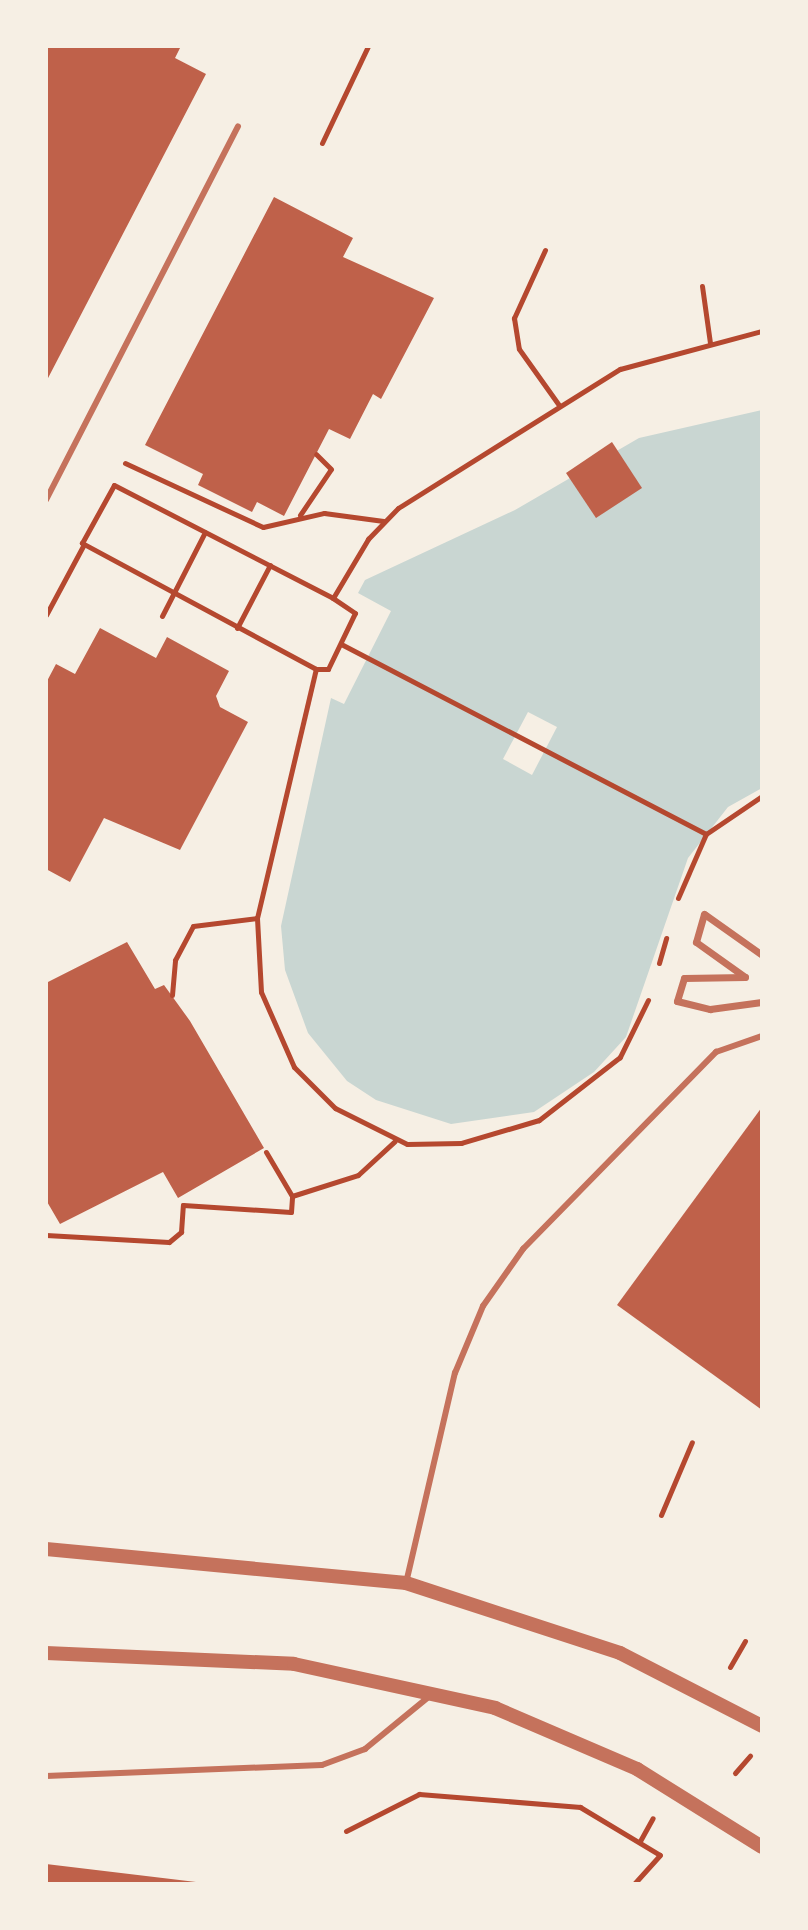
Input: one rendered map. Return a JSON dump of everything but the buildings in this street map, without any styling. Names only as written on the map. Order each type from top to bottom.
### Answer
[{"type":"street","points":[[762,955],[704,914],[696,942],[745,977],[684,978],[677,1001],[710,1009],[762,1002]]},
{"type":"street","points":[[46,1549],[406,1583],[620,1653],[762,1726]]},
{"type":"street","points":[[46,1653],[229,1657],[372,1676],[433,1692],[574,1737],[760,1843]]},
{"type":"lane","points":[[46,500],[49,488],[238,127]]},
{"type":"lane","points":[[406,1583],[455,1373],[483,1306],[523,1249],[716,1052],[762,1036]]},
{"type":"lane","points":[[46,1776],[322,1765],[365,1749],[433,1692]]},
{"type":"path","points":[[322,143],[368,46]]},
{"type":"path","points":[[545,250],[514,318],[519,349],[559,405]]},
{"type":"path","points":[[702,286],[710,343]]},
{"type":"path","points":[[333,598],[383,521],[559,405],[632,363],[762,331]]},
{"type":"path","points":[[299,516],[331,469],[316,454]]},
{"type":"path","points":[[125,463],[263,527],[299,516],[383,521]]},
{"type":"path","points":[[46,615],[114,485],[355,610],[327,671],[316,669],[83,546]]},
{"type":"path","points":[[162,616],[205,532]]},
{"type":"path","points":[[237,628],[270,565]]},
{"type":"path","points":[[341,644],[704,833]]},
{"type":"path","points":[[316,669],[257,918],[261,992],[294,1067],[335,1108],[395,1140],[461,1143],[539,1120],[620,1057],[652,987]]},
{"type":"path","points":[[676,904],[704,833],[762,796]]},
{"type":"path","points":[[172,995],[180,945],[193,926],[257,918]]},
{"type":"path","points":[[655,976],[669,929]]},
{"type":"path","points":[[292,1196],[358,1175],[395,1140]]},
{"type":"path","points":[[46,1235],[169,1242],[181,1232],[183,1205],[291,1212],[292,1196],[266,1152]]},
{"type":"path","points":[[661,1515],[692,1442]]},
{"type":"path","points":[[730,1667],[745,1641]]},
{"type":"path","points":[[735,1773],[756,1749]]},
{"type":"path","points":[[346,1831],[391,1804],[441,1792],[580,1807],[660,1855],[634,1884]]},
{"type":"path","points":[[640,1841],[653,1818]]},
{"type":"shaded area","points":[[762,410],[762,788],[728,807],[688,858],[626,1037],[594,1072],[534,1112],[451,1124],[376,1100],[347,1081],[308,1033],[285,970],[281,926],[331,698],[344,704],[391,611],[358,593],[365,580],[515,510],[639,438]]},
{"type":"pier","points":[[528,712],[557,727],[532,775],[503,759]]}]
